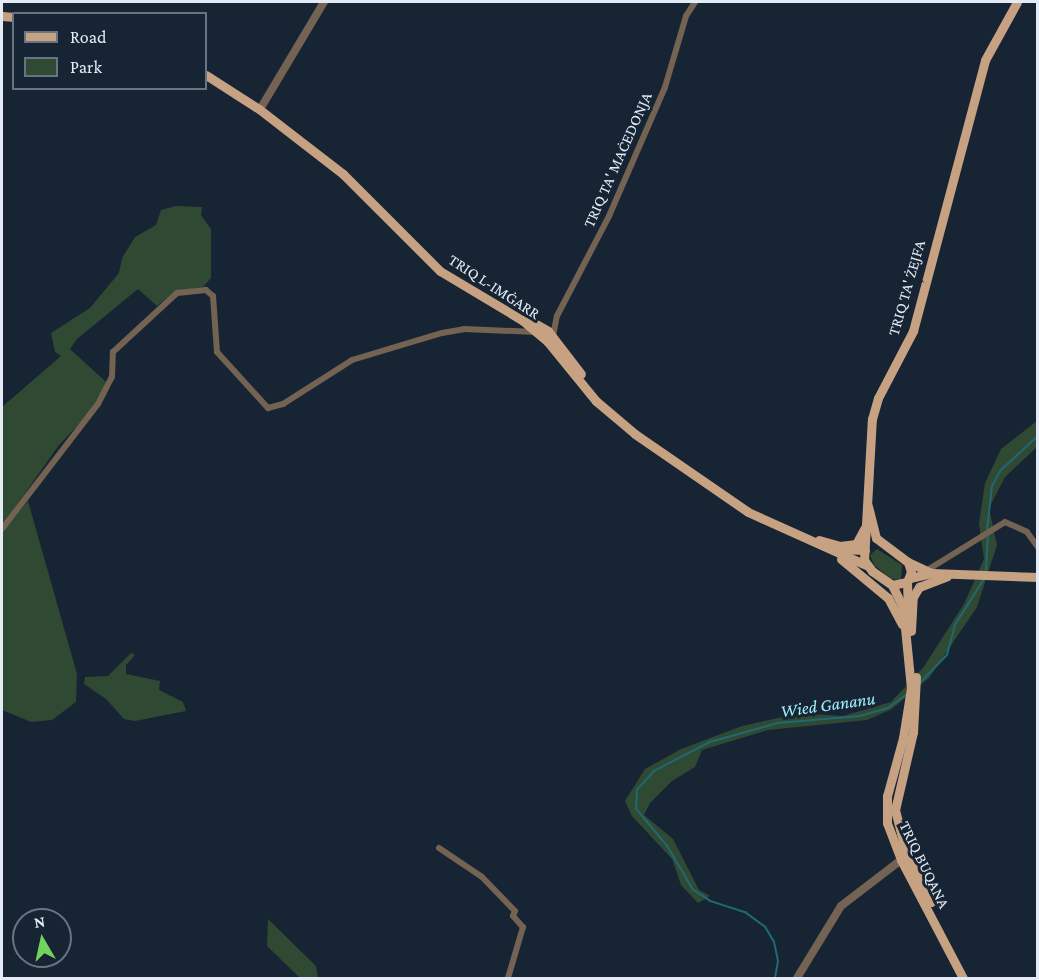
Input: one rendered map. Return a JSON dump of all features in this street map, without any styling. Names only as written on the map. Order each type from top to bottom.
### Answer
[{"type":"main road","name":"TRIQ TA' ŻEJFA","points":[[866,565],[875,406],[913,331],[985,60],[1017,2]]},
{"type":"main road","name":"TRIQ TA' ŻEJFA","points":[[972,110],[993,51],[1024,2]]},
{"type":"main road","name":"TRIQ L-IMĠARR","points":[[207,72],[262,106],[344,169],[443,268],[539,330],[596,401],[620,423],[777,528],[866,565],[892,585]]},
{"type":"main road","name":"TRIQ L-IMĠARR","points":[[207,76],[251,103],[335,168],[440,271],[553,336],[600,399],[629,424],[750,509],[837,549],[866,548]]},
{"type":"main road","name":"TRIQ TA' ŻEJFA","points":[[868,506],[874,533],[880,541]]},
{"type":"main road","points":[[816,539],[840,546],[856,544],[863,532],[868,506]]},
{"type":"main road","points":[[777,528],[834,555],[877,587],[896,610],[908,649]]},
{"type":"main road","points":[[866,548],[880,541],[908,562],[931,571],[1038,577]]},
{"type":"main road","name":"TRIQ BUQANA","points":[[908,562],[913,691],[896,819],[907,856],[968,978]]},
{"type":"main road","points":[[892,585],[931,571]]},
{"type":"main road","points":[[911,635],[913,597],[919,587],[926,581],[969,574]]},
{"type":"main road","name":"TRIQ BUQANA","points":[[892,585],[903,608],[913,691],[886,812],[901,860],[963,978]]},
{"type":"street","points":[[262,106],[324,2]]},
{"type":"street","name":"TRIQ TA' MAĊEDONJA","points":[[554,325],[609,216],[663,91],[686,16],[695,2]]},
{"type":"street","points":[[2,529],[98,404],[112,377],[113,352],[177,293],[206,290],[213,296],[217,352],[268,408],[283,404],[348,362],[442,333],[464,329],[539,330],[554,325],[553,336]]},
{"type":"street","points":[[931,571],[984,533],[1005,522],[1027,532],[1038,547]]},
{"type":"street","points":[[438,848],[482,877],[515,911],[513,916],[523,927],[508,978]]},
{"type":"street","points":[[797,978],[840,906],[901,860]]},
{"type":"green space","points":[[176,206],[202,207],[201,215],[211,229],[211,278],[203,287],[174,292],[157,306],[138,289],[77,339],[70,349],[106,382],[97,405],[59,445],[2,526],[2,407],[61,356],[55,352],[51,333],[90,308],[119,273],[122,258],[135,237],[156,225],[161,210]]},
{"type":"green space","points":[[1037,421],[1037,447],[1005,477],[989,508],[997,545],[977,607],[929,678],[892,709],[867,720],[768,730],[702,750],[695,767],[672,781],[650,803],[644,815],[673,839],[699,890],[710,896],[698,903],[681,885],[672,859],[632,816],[625,801],[645,769],[681,749],[742,726],[801,713],[843,716],[891,702],[923,668],[964,604],[984,559],[979,524],[985,483],[1001,449]]},
{"type":"green space","points":[[28,501],[77,674],[76,702],[52,720],[31,722],[2,710],[2,533]]},
{"type":"green space","points":[[877,549],[902,565],[901,580],[891,579],[874,565],[870,555]]},
{"type":"green space","points":[[131,653],[135,655],[126,665],[126,674],[160,681],[159,690],[183,702],[186,711],[135,721],[124,719],[106,699],[84,684],[85,677],[108,676]]},
{"type":"green space","points":[[268,919],[316,966],[318,978],[300,978],[267,946]]},
{"type":"waterway","name":"Wied Gananu","points":[[987,530],[992,486],[1001,470],[1038,436]]},
{"type":"waterway","name":"Wied Gananu","points":[[986,571],[988,535]]},
{"type":"waterway","name":"Wied Gananu","points":[[919,684],[947,655],[955,625],[984,579]]},
{"type":"waterway","name":"Wied Gananu","points":[[775,978],[778,961],[774,942],[765,927],[746,913],[710,901],[693,890],[667,846],[636,809],[637,790],[654,771],[710,742],[778,723],[860,716],[888,708],[906,695]]}]
